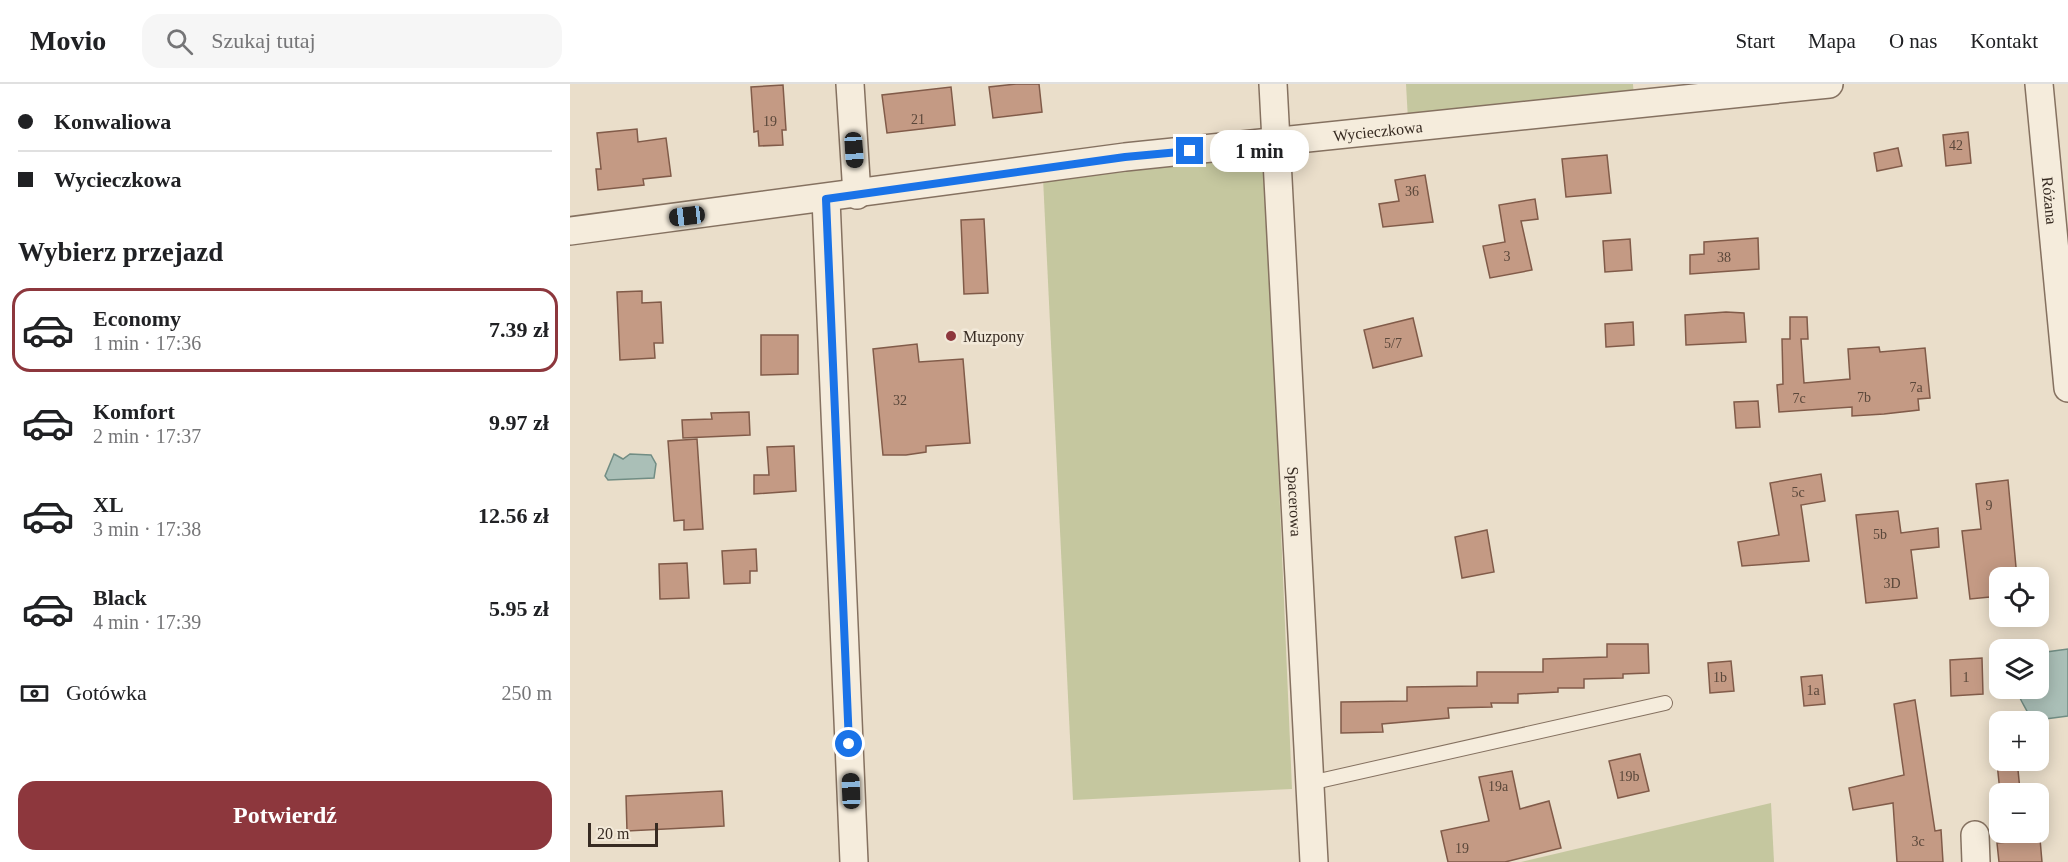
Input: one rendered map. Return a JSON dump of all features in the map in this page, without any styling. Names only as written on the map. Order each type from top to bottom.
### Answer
[{"type":"street","points":[[850,84],[857,195]]},
{"type":"street","name":"Spacerowa","points":[[1273,84],[1314,862]]},
{"type":"street","name":"Wycieczkowa","points":[[570,231],[857,195],[1125,157],[1829,84]]},
{"type":"street","name":"Różana","points":[[2039,84],[2068,388]]},
{"type":"street","points":[[826,199],[854,862]]},
{"type":"street","points":[[1975,835],[1976,862]]},
{"type":"lane","points":[[1310,783],[1665,703]]},
{"type":"green space","points":[[1406,84],[1633,84],[1634,98],[1408,120]]},
{"type":"green space","points":[[1265,156],[1292,789],[1073,800],[1043,178]]},
{"type":"green space","points":[[1771,803],[1774,862],[1521,862]]},
{"type":"shaded area","points":[[614,454],[623,459],[630,454],[651,455],[656,464],[654,478],[608,480],[605,476]]},
{"type":"shaded area","points":[[2068,649],[2068,716],[2049,719],[2049,711],[2027,711],[2021,699],[2049,699],[2049,652]]},
{"type":"building","points":[[1039,84],[1042,112],[993,118],[989,87]]},
{"type":"building","points":[[783,85],[786,130],[782,130],[783,145],[759,146],[758,131],[754,132],[751,87]]},
{"type":"building","points":[[951,87],[955,125],[887,133],[882,95]]},
{"type":"building","points":[[637,129],[638,142],[666,138],[671,176],[643,179],[644,185],[598,190],[596,169],[601,169],[597,133]]},
{"type":"building","points":[[1968,132],[1971,163],[1946,166],[1943,135]]},
{"type":"building","points":[[1898,148],[1902,166],[1877,171],[1874,153]]},
{"type":"building","points":[[1607,155],[1611,193],[1566,197],[1562,159]]},
{"type":"building","points":[[1425,175],[1433,222],[1383,227],[1379,204],[1399,201],[1395,180]]},
{"type":"building","points":[[1535,199],[1538,219],[1521,221],[1532,270],[1490,278],[1483,246],[1505,242],[1499,205]]},
{"type":"building","points":[[984,219],[988,293],[964,294],[961,220]]},
{"type":"building","points":[[1758,238],[1759,269],[1690,274],[1690,255],[1704,254],[1704,242]]},
{"type":"building","points":[[1630,239],[1632,270],[1605,272],[1603,241]]},
{"type":"building","points":[[642,291],[642,303],[661,302],[663,343],[654,343],[655,358],[620,360],[617,292]]},
{"type":"building","points":[[1744,313],[1746,342],[1686,345],[1685,315]]},
{"type":"building","points":[[1790,317],[1807,317],[1808,339],[1801,339],[1804,383],[1850,379],[1848,349],[1879,347],[1880,352],[1925,348],[1930,398],[1918,399],[1919,410],[1884,414],[1852,416],[1852,407],[1779,412],[1777,385],[1783,384],[1782,339],[1790,339]]},
{"type":"building","points":[[1413,318],[1422,356],[1373,368],[1364,330]]},
{"type":"building","points":[[1633,322],[1634,345],[1606,347],[1605,324]]},
{"type":"building","points":[[761,335],[798,335],[798,374],[761,375]]},
{"type":"building","points":[[917,344],[919,362],[963,359],[970,443],[926,446],[926,452],[906,455],[883,455],[873,349]]},
{"type":"building","points":[[1758,401],[1760,427],[1736,428],[1734,402]]},
{"type":"building","points":[[749,412],[750,435],[683,438],[682,420],[712,419],[711,413]]},
{"type":"building","points":[[697,439],[703,529],[684,530],[684,520],[674,521],[668,441]]},
{"type":"building","points":[[794,446],[796,491],[754,494],[754,475],[769,475],[767,447]]},
{"type":"building","points":[[1821,474],[1825,501],[1801,505],[1809,561],[1742,566],[1738,542],[1779,535],[1770,483]]},
{"type":"building","points":[[2008,480],[2016,567],[1989,567],[1989,597],[1970,599],[1962,531],[1981,529],[1976,484]]},
{"type":"building","points":[[1898,511],[1901,533],[1938,528],[1939,547],[1911,550],[1917,598],[1866,603],[1856,515]]},
{"type":"building","points":[[1487,530],[1494,572],[1462,578],[1455,537]]},
{"type":"building","points":[[756,549],[757,571],[750,571],[750,583],[724,584],[722,551]]},
{"type":"building","points":[[687,563],[689,598],[660,599],[659,564]]},
{"type":"building","points":[[1607,644],[1648,644],[1649,673],[1623,674],[1623,678],[1584,679],[1584,688],[1558,688],[1558,692],[1518,694],[1518,703],[1491,703],[1492,707],[1448,708],[1449,718],[1382,724],[1383,732],[1341,733],[1341,702],[1407,701],[1407,687],[1477,686],[1477,672],[1543,672],[1543,659],[1607,657]]},
{"type":"building","points":[[1982,658],[1983,694],[1951,696],[1950,660]]},
{"type":"building","points":[[1731,661],[1734,691],[1710,693],[1708,663]]},
{"type":"building","points":[[1822,675],[1825,704],[1804,706],[1801,677]]},
{"type":"building","points":[[1915,700],[1935,831],[1941,830],[1943,862],[1897,862],[1893,803],[1853,810],[1849,788],[1904,775],[1894,704]]},
{"type":"building","points":[[1640,754],[1649,791],[1618,798],[1609,761]]},
{"type":"building","points":[[1512,771],[1520,809],[1549,801],[1561,848],[1505,862],[1448,862],[1441,831],[1489,821],[1479,777]]},
{"type":"building","points":[[1998,771],[2018,771],[2019,783],[1999,783]]},
{"type":"building","points":[[722,791],[724,826],[627,831],[626,796]]},
{"type":"building","points":[[1997,843],[2040,843],[2042,862],[1999,862]]},
{"type":"place","name":"Muzpony","points":[[951,336]]},
{"type":"route","points":[[849,744],[826,199],[1125,157],[1190,151]]}]
